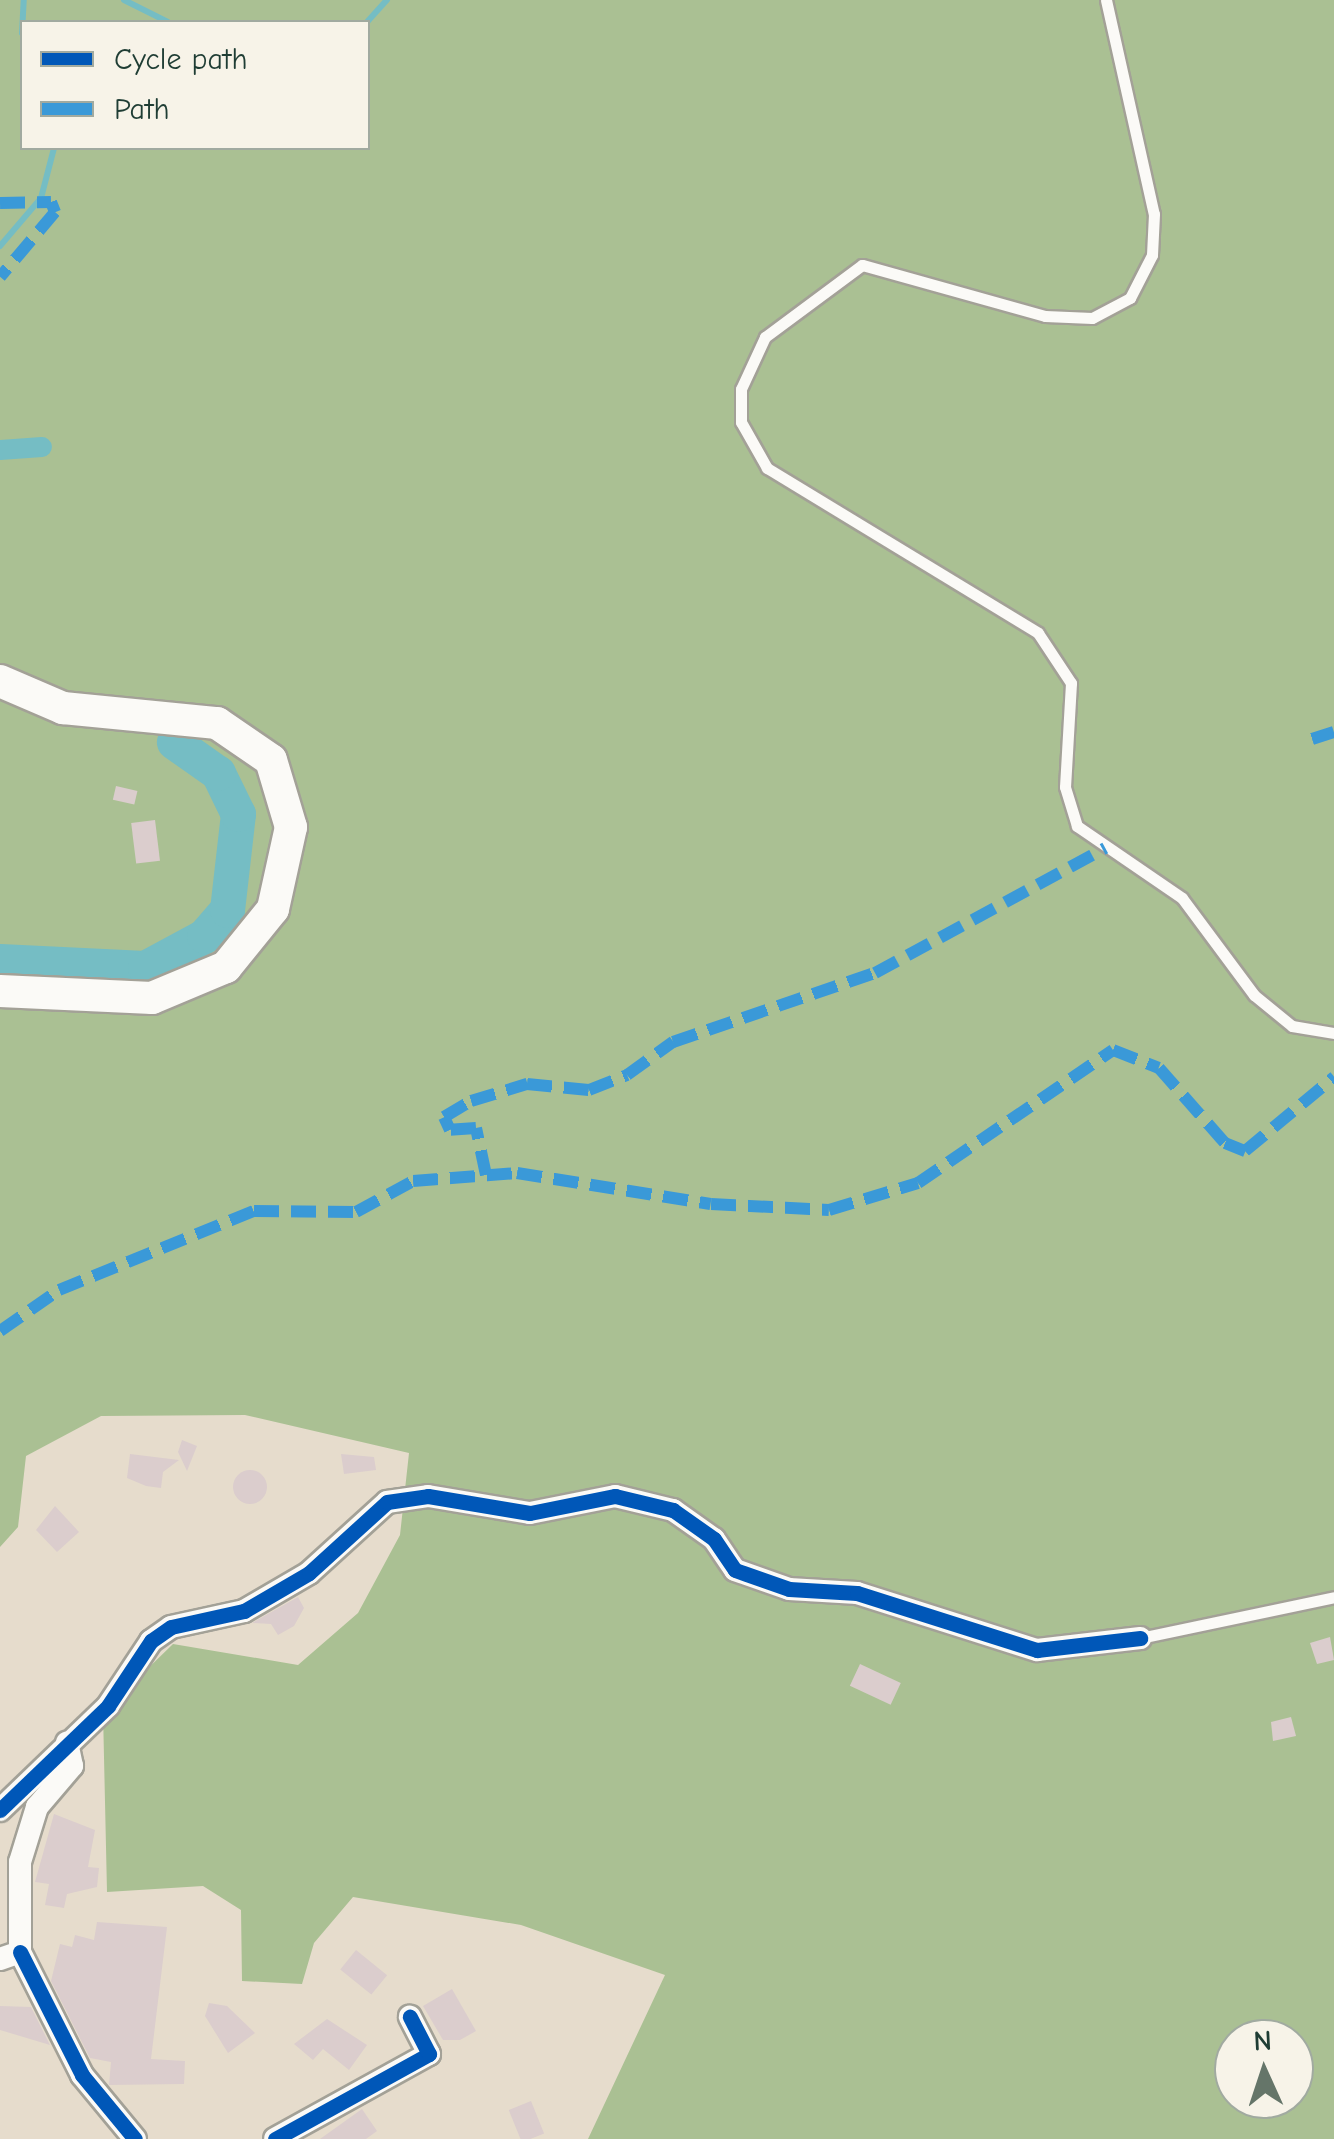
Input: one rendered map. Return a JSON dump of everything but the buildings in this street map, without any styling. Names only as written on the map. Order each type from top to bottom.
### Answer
[{"type":"main road","points":[[0,682],[63,708],[217,723],[271,760],[291,827],[273,909],[226,967],[152,998],[0,991]]},
{"type":"street","points":[[0,1810],[67,1743],[161,1634],[244,1611],[323,1562],[387,1502],[428,1496],[530,1513],[615,1496],[642,1500],[714,1538],[735,1570],[789,1589],[857,1593],[1037,1650],[1140,1638]]},
{"type":"street","points":[[67,1743],[72,1766],[37,1808],[24,1845],[10,1956],[82,2075],[135,2139]]},
{"type":"street","points":[[274,2139],[429,2054],[410,2017]]},
{"type":"lane","points":[[1106,0],[1154,214],[1152,254],[1130,298],[1092,318],[1045,316],[862,265],[766,337],[742,389],[741,422],[767,468],[1038,634],[1071,682],[1065,788],[1077,826],[1182,898],[1254,995],[1292,1026],[1334,1033]]},
{"type":"lane","points":[[1140,1638],[1334,1598]]},
{"type":"green space","points":[[0,0],[1334,0],[1334,2139],[588,2139],[665,1975],[521,1925],[353,1897],[314,1943],[302,1984],[242,1981],[241,1910],[203,1886],[107,1892],[103,1712],[173,1644],[298,1665],[358,1613],[400,1535],[409,1453],[245,1415],[101,1416],[26,1456],[18,1527],[0,1547]]},
{"type":"waterway","points":[[23,20],[24,0]]},
{"type":"waterway","points":[[124,0],[164,20]]},
{"type":"waterway","points":[[369,20],[387,0]]},
{"type":"waterway","points":[[0,246],[41,198],[53,150]]},
{"type":"waterway","points":[[0,450],[42,447]]},
{"type":"waterway","points":[[0,961],[145,968],[204,936],[227,910],[238,814],[218,773],[174,742]]},
{"type":"marked path","points":[[0,203],[51,202],[55,212],[0,277]]},
{"type":"marked path","points":[[1312,739],[1334,732]]},
{"type":"marked path","points":[[486,1175],[476,1128],[450,1130],[444,1117],[471,1101],[527,1084],[589,1090],[627,1075],[673,1042],[875,973],[1105,848]]},
{"type":"marked path","points":[[0,1331],[59,1290],[254,1211],[356,1212],[413,1181],[517,1173],[711,1204],[829,1210],[918,1183],[1113,1050],[1159,1068],[1225,1143],[1245,1151],[1334,1077]]},
{"type":"cycle path","points":[[0,1810],[108,1706],[151,1641],[171,1627],[244,1611],[309,1573],[387,1502],[428,1496],[530,1513],[615,1496],[673,1510],[714,1539],[735,1570],[789,1589],[857,1593],[1037,1650],[1140,1638]]},
{"type":"cycle path","points":[[20,1952],[82,2075],[135,2139]]},
{"type":"cycle path","points":[[275,2139],[429,2054],[410,2017]]}]
